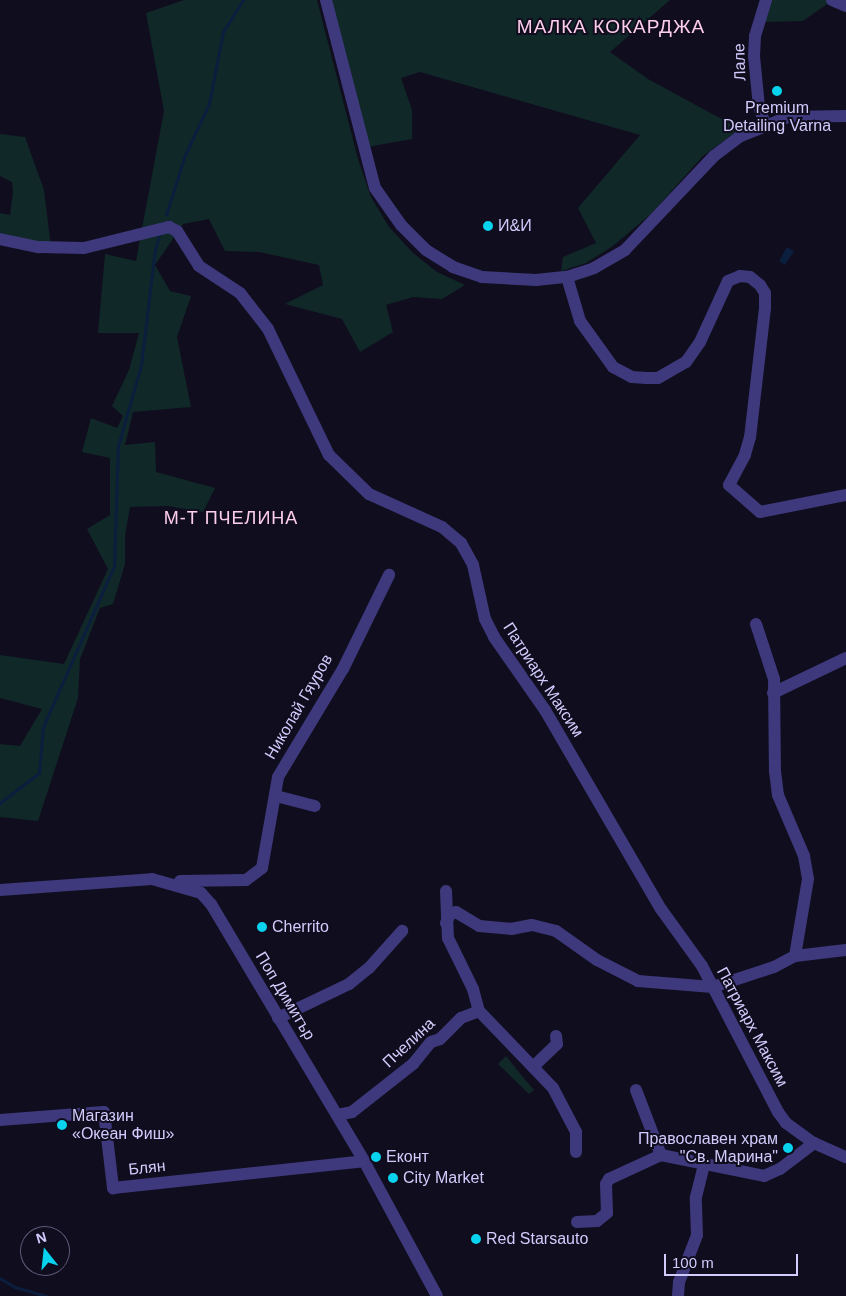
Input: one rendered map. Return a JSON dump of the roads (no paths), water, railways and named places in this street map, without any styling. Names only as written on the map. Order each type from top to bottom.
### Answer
[{"type":"street","points":[[326,0],[375,188],[401,225],[433,255],[453,267],[482,277],[516,281],[567,277],[594,268],[624,250],[714,156],[741,136],[765,124],[808,115],[846,116]]},
{"type":"street","name":"Лале","points":[[765,124],[759,107],[754,56],[755,36],[766,0]]},
{"type":"street","points":[[832,0],[846,6]]},
{"type":"street","name":"Патриарх Максим","points":[[0,239],[40,247],[84,248],[118,242],[151,230],[172,229],[199,266],[240,293],[256,311],[286,363],[329,455],[369,494],[442,527],[460,543],[473,565],[485,619],[494,637],[545,710],[635,867],[713,987],[778,1112],[786,1123],[814,1143],[846,1158]]},
{"type":"street","points":[[567,277],[580,321],[613,368],[632,377],[646,378],[658,378],[686,362],[700,342],[728,281],[740,276],[750,277],[760,285],[764,293],[765,308],[750,437],[745,455],[729,486],[760,512],[846,495]]},
{"type":"street","name":"Николай Гяуров","points":[[152,879],[213,883],[255,876],[266,858],[278,777],[339,677],[389,575]]},
{"type":"street","points":[[756,624],[771,666],[778,795],[804,856],[808,879],[795,956]]},
{"type":"street","points":[[773,693],[846,658]]},
{"type":"street","points":[[276,796],[315,806]]},
{"type":"street","name":"Поп Димитър","points":[[0,890],[152,879],[201,893],[211,904],[364,1161],[437,1296]]},
{"type":"street","points":[[446,891],[448,938],[473,989],[479,1012],[553,1088],[576,1132],[576,1152]]},
{"type":"street","points":[[446,923],[450,914],[456,912],[479,926],[511,929],[532,925],[556,931],[597,960],[638,980],[713,987],[774,967],[795,956],[846,950]]},
{"type":"street","points":[[278,1018],[349,984],[369,968],[402,930]]},
{"type":"street","name":"Пчелина","points":[[337,1115],[352,1112],[413,1064],[430,1042],[440,1039],[464,1016],[479,1012]]},
{"type":"street","points":[[533,1067],[557,1044],[556,1036]]},
{"type":"street","points":[[636,1090],[661,1155]]},
{"type":"street","name":"Блян","points":[[0,1120],[104,1112],[113,1188],[364,1161]]},
{"type":"street","points":[[577,1222],[597,1221],[607,1213],[606,1184],[609,1179],[661,1155],[764,1176],[780,1169],[814,1143]]},
{"type":"street","points":[[678,1296],[679,1282],[697,1235],[696,1197],[704,1164]]},
{"type":"water","points":[[787,247],[794,251],[785,265],[779,261]]},
{"type":"waterway","points":[[166,215],[185,155],[209,104],[223,32],[243,0]]},
{"type":"waterway","points":[[0,803],[39,773],[43,727],[114,566],[118,446],[141,365],[155,250],[159,235]]},
{"type":"waterway","points":[[0,1278],[15,1287],[47,1296]]},
{"type":"place","name":"Premium Detailing Varna","points":[[777,91]]},
{"type":"place","name":"И&И","points":[[488,226]]},
{"type":"place","name":"Cherrito","points":[[262,927]]},
{"type":"place","name":"Магазин «Океан Фиш»","points":[[62,1125]]},
{"type":"place","name":"Православен храм \"Св. Марина\"","points":[[788,1148]]},
{"type":"place","name":"Еконт","points":[[376,1157]]},
{"type":"place","name":"City Market","points":[[393,1178]]},
{"type":"place","name":"Red Starsauto","points":[[476,1239]]},
{"type":"district","name":"МАЛКА КОКАРДЖА","points":[[611,27]]},
{"type":"district","name":"М-Т ПЧЕЛИНА","points":[[231,518]]}]
